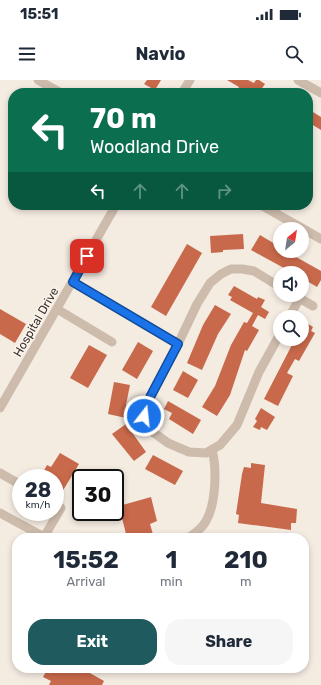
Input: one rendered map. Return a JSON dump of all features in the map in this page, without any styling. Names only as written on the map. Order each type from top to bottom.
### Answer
[{"type":"street","points":[[38,80],[52,88]]},
{"type":"street","points":[[298,80],[312,88]]},
{"type":"street","name":"Hospital Drive","points":[[0,408],[113,210]]},
{"type":"street","points":[[270,210],[321,239]]},
{"type":"street","points":[[273,283],[248,269],[231,269],[221,274],[210,283],[197,304],[147,403],[144,416],[150,430],[156,436],[178,449],[206,453],[220,445],[236,425],[259,372],[273,346]]},
{"type":"street","points":[[73,282],[178,344]]},
{"type":"street","points":[[306,302],[313,306]]},
{"type":"street","points":[[57,310],[112,342]]},
{"type":"street","points":[[195,533],[199,530],[209,514],[216,472],[212,450]]},
{"type":"street","points":[[0,473],[12,480]]},
{"type":"street","points":[[0,513],[36,533]]},
{"type":"street","points":[[48,533],[54,521]]},
{"type":"building","points":[[147,80],[161,80],[156,88],[151,88],[144,84]]},
{"type":"building","points":[[227,80],[248,80],[254,83],[256,80],[259,80],[265,84],[262,88],[239,87]]},
{"type":"building","points":[[313,112],[321,117],[321,130],[313,125]]},
{"type":"building","points":[[243,234],[244,249],[223,250],[223,252],[211,253],[210,236]]},
{"type":"building","points":[[260,235],[273,243],[273,258],[298,258],[321,271],[321,280],[317,287],[309,282],[309,266],[280,266],[251,250]]},
{"type":"building","points":[[187,244],[202,253],[166,316],[151,307]]},
{"type":"building","points":[[234,286],[257,299],[258,297],[265,300],[261,307],[269,312],[265,319],[258,315],[252,326],[259,330],[247,351],[245,350],[230,395],[217,416],[202,407],[215,386],[231,345],[244,322],[247,323],[253,313],[230,300],[232,297],[228,295]]},
{"type":"building","points":[[215,305],[231,314],[218,334],[202,370],[187,363],[203,325]]},
{"type":"building","points":[[0,309],[26,324],[15,343],[0,334]]},
{"type":"building","points":[[309,324],[313,327],[311,331],[315,333],[309,344]]},
{"type":"building","points":[[138,342],[153,351],[137,379],[122,370]]},
{"type":"building","points":[[89,345],[107,355],[88,388],[70,378]]},
{"type":"building","points":[[291,346],[308,346],[299,361],[295,359],[287,373],[293,376],[278,406],[264,399]]},
{"type":"building","points":[[183,371],[198,380],[188,398],[173,390]]},
{"type":"building","points":[[114,382],[130,385],[126,405],[128,406],[126,418],[108,414]]},
{"type":"building","points":[[168,401],[201,420],[193,434],[169,419],[172,413],[164,409]]},
{"type":"building","points":[[261,408],[275,417],[267,430],[261,427],[260,430],[253,427],[257,421],[255,419]]},
{"type":"building","points":[[126,424],[146,452],[134,461],[112,434]]},
{"type":"building","points":[[60,453],[79,464],[76,469],[72,469],[72,476],[64,489],[64,469],[45,469],[47,465],[51,467]]},
{"type":"building","points":[[153,455],[183,471],[175,485],[145,469]]},
{"type":"building","points":[[251,463],[265,465],[261,503],[297,509],[296,523],[291,523],[291,530],[238,523],[239,515],[236,514],[242,474],[244,467],[251,468]]},
{"type":"building","points":[[151,497],[157,521],[150,524],[153,533],[126,533],[123,521],[124,521],[124,505]]},
{"type":"building","points":[[45,673],[90,673],[104,681],[102,685],[49,685],[51,681],[43,677]]},
{"type":"route","points":[[87,256],[73,282],[178,344],[147,403],[144,416]]}]
